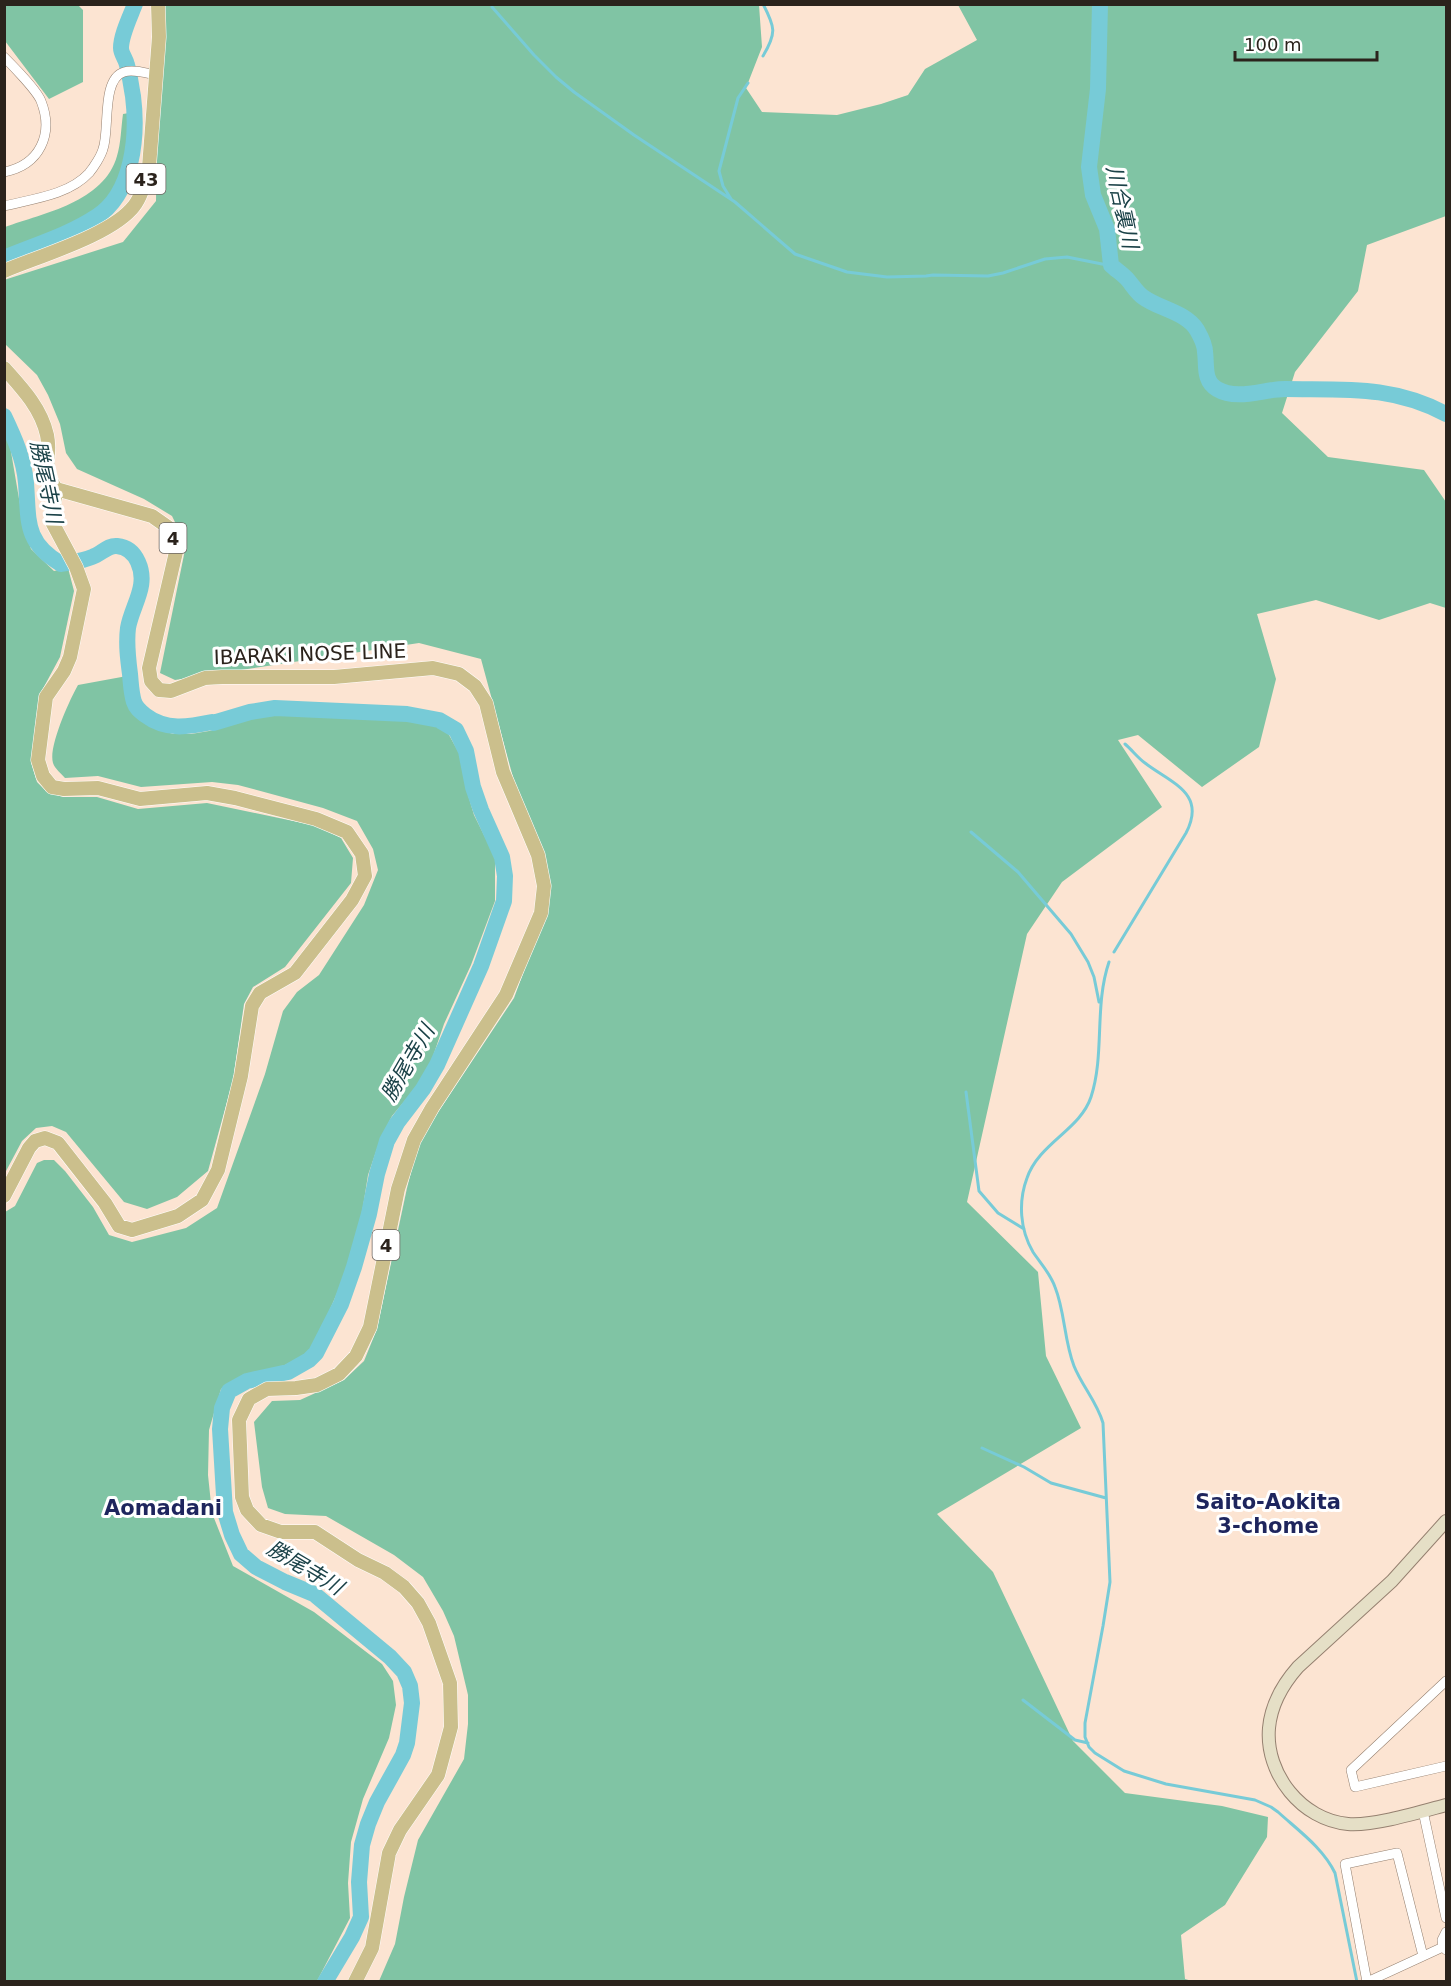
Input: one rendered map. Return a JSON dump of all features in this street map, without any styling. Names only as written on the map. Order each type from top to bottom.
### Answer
[{"type":"main road","name":"43","points":[[4,271],[85,239],[112,225],[134,207],[144,186],[149,167],[159,37],[158,4]]},
{"type":"main road","points":[[4,368],[26,393],[40,414],[48,436],[46,470],[56,489],[52,522],[76,567],[84,589],[70,657],[64,671],[46,697],[38,760],[43,776],[52,787],[98,788],[140,799],[207,792],[316,819],[347,832],[362,854],[365,876],[352,900],[296,973],[260,993],[252,1006],[241,1076],[219,1170],[202,1200],[178,1216],[132,1230],[119,1226],[105,1203],[58,1143],[45,1138],[35,1141],[29,1148],[4,1196]]},
{"type":"main road","name":"IBARAKI NOSE LINE","points":[[56,489],[152,516],[172,530],[176,552],[149,668],[151,681],[159,690],[171,691],[205,678],[334,677],[433,668],[459,674],[475,686],[486,703],[503,772],[537,855],[542,876],[544,886],[541,913],[507,995],[432,1108],[414,1140],[398,1189],[370,1327],[356,1356],[339,1374],[317,1385],[267,1389],[249,1399],[238,1420],[242,1497],[247,1510],[261,1525],[281,1532],[315,1532],[358,1560],[386,1573],[404,1587],[418,1603],[429,1623],[450,1683],[451,1727],[438,1775],[400,1830],[389,1853],[372,1948],[355,1982]]},
{"type":"street","points":[[4,57],[41,99],[47,132],[36,156],[16,170],[4,172]]},
{"type":"street","points":[[4,206],[62,192],[89,173],[104,148],[110,89],[114,79],[122,73],[139,72],[156,75]]},
{"type":"street","points":[[1446,1521],[1392,1581],[1298,1667],[1287,1680],[1272,1712],[1269,1728],[1269,1746],[1281,1781],[1301,1804],[1320,1817],[1348,1824],[1363,1824],[1446,1805]]},
{"type":"street","points":[[1446,1681],[1351,1770],[1355,1787],[1446,1766]]},
{"type":"street","points":[[1422,1811],[1446,1918]]},
{"type":"street","points":[[1423,1956],[1397,1853],[1345,1864],[1367,1982],[1445,1948],[1442,1940],[1446,1932]]},
{"type":"green space","points":[[5,4],[78,5],[83,10],[83,82],[49,99],[5,41]]},
{"type":"green space","points":[[164,5],[759,5],[762,47],[746,88],[762,112],[837,115],[908,95],[925,69],[977,40],[958,5],[1446,5],[1446,216],[1367,245],[1358,291],[1295,372],[1282,413],[1328,457],[1424,470],[1446,502],[1446,608],[1430,603],[1379,620],[1316,600],[1257,614],[1276,679],[1259,747],[1202,787],[1138,735],[1118,740],[1162,807],[1062,882],[1027,934],[967,1202],[1038,1272],[1046,1356],[1081,1428],[937,1514],[993,1572],[1073,1741],[1125,1793],[1222,1806],[1268,1817],[1267,1837],[1225,1905],[1181,1935],[1185,1979],[1192,1981],[379,1981],[395,1944],[418,1840],[464,1759],[468,1724],[468,1695],[454,1636],[443,1611],[423,1577],[394,1555],[326,1516],[285,1514],[268,1508],[262,1487],[254,1422],[272,1401],[300,1400],[344,1380],[364,1361],[377,1329],[419,1141],[514,998],[545,914],[514,781],[481,659],[419,643],[175,680],[160,673],[186,545],[172,516],[144,499],[77,469],[66,453],[60,424],[37,375],[5,344],[4,280],[123,242],[156,201],[157,130]]},
{"type":"green space","points":[[129,113],[126,154],[123,168],[112,193],[93,212],[72,225],[5,251],[5,227],[71,204],[100,185],[110,172],[117,156],[123,114]]},
{"type":"green space","points":[[5,436],[10,446],[24,528],[31,549],[54,571],[68,568],[74,591],[60,657],[39,696],[31,762],[37,782],[47,792],[63,797],[97,797],[138,809],[207,803],[317,826],[341,838],[353,858],[351,883],[285,967],[253,987],[244,1004],[233,1080],[208,1171],[177,1197],[147,1209],[124,1202],[66,1132],[52,1126],[36,1128],[22,1141],[5,1173]]},
{"type":"green space","points":[[127,676],[127,692],[138,718],[153,727],[173,734],[215,730],[251,718],[276,714],[406,719],[442,727],[459,753],[474,815],[495,857],[495,901],[471,965],[444,1024],[430,1065],[418,1085],[392,1116],[380,1140],[368,1175],[362,1213],[347,1270],[312,1351],[285,1365],[244,1375],[221,1389],[209,1430],[208,1475],[212,1513],[233,1566],[314,1612],[382,1664],[393,1681],[396,1705],[389,1738],[363,1799],[351,1842],[348,1883],[350,1918],[317,1981],[5,1981],[5,1212],[15,1206],[37,1163],[44,1160],[54,1160],[65,1171],[93,1207],[109,1235],[132,1242],[186,1228],[217,1208],[265,1074],[283,1011],[297,992],[319,975],[364,905],[378,870],[373,849],[357,821],[323,808],[238,785],[212,782],[141,787],[98,776],[65,778],[54,765],[52,756],[61,723],[78,685]]},
{"type":"waterway","name":"勝尾寺川","points":[[4,258],[86,223],[108,207],[118,194],[130,163],[135,129],[133,96],[121,48],[124,32],[135,4]]},
{"type":"waterway","points":[[763,4],[773,30],[771,41],[763,56]]},
{"type":"waterway","name":"川合裏川","points":[[1100,4],[1098,89],[1089,167],[1093,195],[1107,229],[1111,265],[1143,297],[1192,324],[1204,344],[1206,372],[1213,386],[1233,394],[1251,394],[1277,389],[1367,391],[1406,398],[1446,414]]},
{"type":"waterway","points":[[492,7],[534,55],[574,92],[735,202],[795,254],[847,272],[887,277],[988,276],[1045,259],[1067,257],[1112,266]]},
{"type":"waterway","points":[[731,199],[723,186],[719,171],[738,98],[748,83]]},
{"type":"waterway","name":"勝尾寺川","points":[[4,416],[21,457],[31,530],[40,547],[61,564],[95,556],[114,546],[127,549],[138,562],[142,579],[141,587],[128,628],[127,646],[132,695],[140,711],[153,720],[169,726],[213,723],[250,712],[275,708],[407,714],[439,720],[456,730],[466,751],[473,787],[502,857],[505,876],[504,901],[481,966],[437,1065],[387,1141],[377,1174],[369,1214],[341,1304],[316,1353],[309,1360],[288,1372],[247,1381],[229,1391],[222,1408],[220,1429],[225,1512],[241,1554],[256,1567],[314,1594],[390,1657],[404,1672],[410,1686],[412,1703],[407,1743],[403,1755],[377,1802],[362,1845],[359,1882],[361,1917],[352,1937],[325,1982]]},
{"type":"waterway","points":[[1114,952],[1186,833],[1192,808],[1183,790],[1142,761],[1125,744]]},
{"type":"waterway","points":[[971,832],[1018,872],[1071,934],[1088,962],[1094,977],[1099,1002]]},
{"type":"waterway","points":[[1109,962],[1104,979],[1098,1064],[1091,1097],[1086,1109],[1078,1119],[1041,1155],[1033,1166],[1022,1197],[1025,1235],[1033,1252],[1051,1277],[1063,1316],[1074,1366],[1103,1423],[1110,1582],[1085,1723],[1085,1737],[1089,1747],[1095,1753],[1124,1771],[1166,1784],[1255,1800],[1271,1807],[1302,1833],[1324,1856],[1335,1873],[1357,1982]]},
{"type":"waterway","points":[[966,1092],[979,1191],[998,1213],[1024,1229]]},
{"type":"waterway","points":[[982,1448],[1024,1467],[1051,1483],[1106,1498]]},
{"type":"waterway","points":[[1023,1700],[1075,1740],[1088,1743]]},
{"type":"district","name":"Aomadani","points":[[163,1508]]},
{"type":"district","name":"Saito-Aokita 3-chome","points":[[1268,1514]]}]
